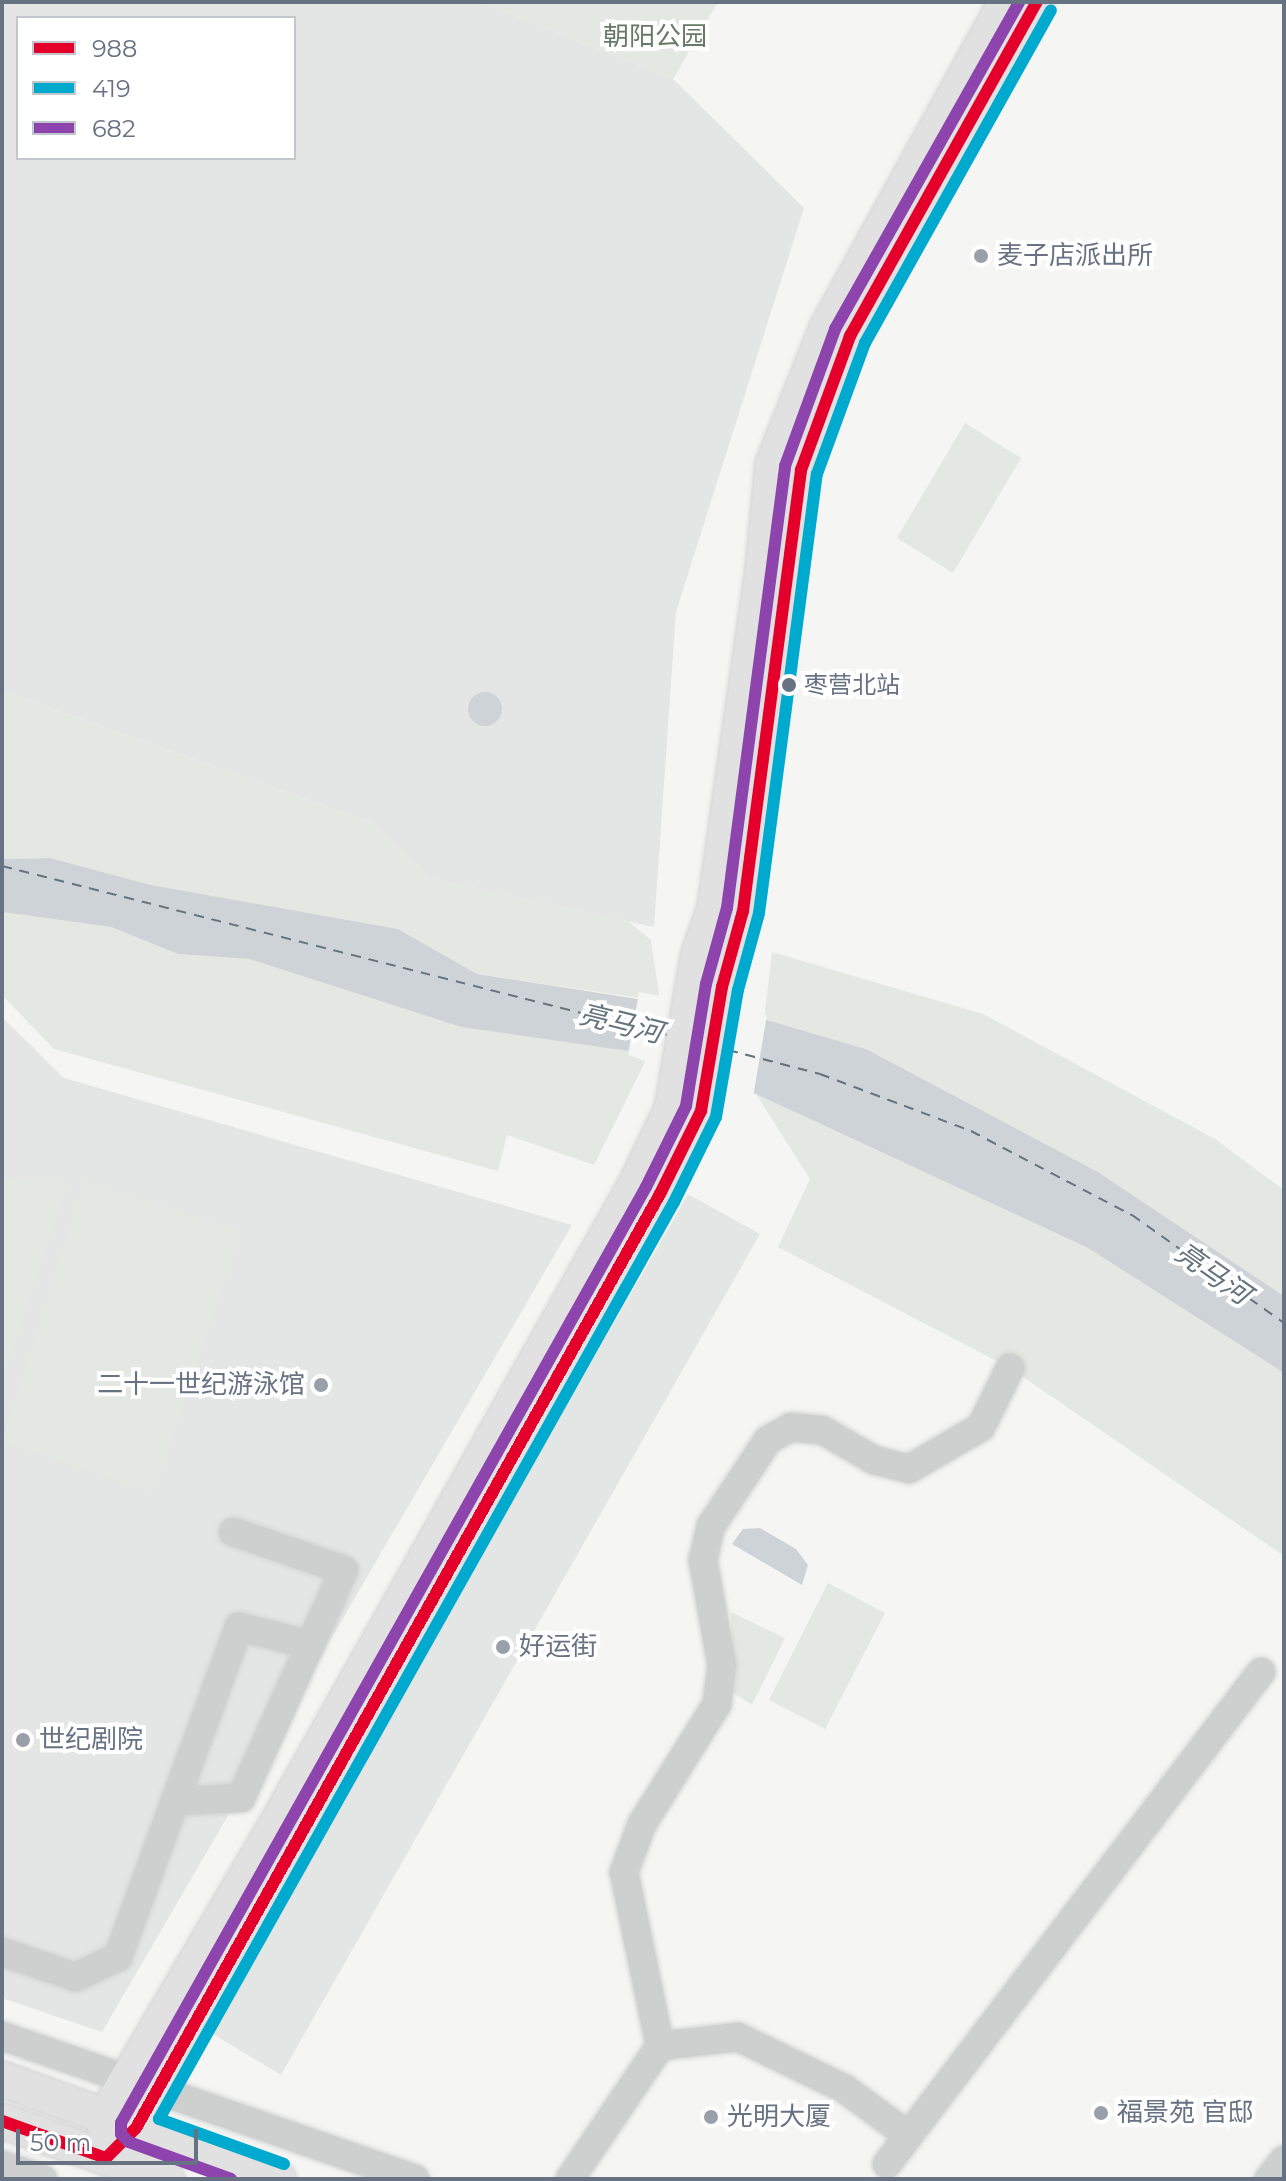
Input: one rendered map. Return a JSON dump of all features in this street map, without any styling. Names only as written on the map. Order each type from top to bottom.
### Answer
[{"type":"main road","points":[[100,2168],[142,2084],[660,1194],[686,1110],[708,984],[715,907],[763,569],[773,464],[834,314],[1006,2]]},
{"type":"main road","points":[[708,984],[743,911],[801,470],[850,336],[1037,2]]},
{"type":"main road","points":[[142,2084],[283,1813],[636,1184],[686,1110]]},
{"type":"main road","points":[[2,2079],[279,2179]]},
{"type":"main road","points":[[2,2121],[100,2168],[167,2179]]},
{"type":"street","points":[[570,2179],[660,2046],[624,1872],[642,1824],[717,1704],[722,1666],[703,1560],[711,1526],[768,1440],[791,1427],[822,1430],[874,1460],[909,1469],[981,1427],[1010,1368]]},
{"type":"street","points":[[233,1532],[344,1570],[241,1798]]},
{"type":"street","points":[[2,1952],[76,1977],[118,1957],[239,1627],[311,1645]]},
{"type":"street","points":[[887,2164],[1261,1672]]},
{"type":"street","points":[[177,1801],[241,1798],[283,1813]]},
{"type":"street","points":[[2,2036],[415,2179]]},
{"type":"street","points":[[660,2046],[738,2037],[845,2089],[909,2136]]},
{"type":"street","points":[[1269,2179],[1284,2160]]},
{"type":"street","points":[[2,2165],[43,2179]]},
{"type":"shaded area","points":[[2,2],[480,2],[673,79],[804,208],[676,612],[654,927],[430,878],[373,823],[2,691]]},
{"type":"shaded area","points":[[2,1017],[64,1078],[572,1225],[102,2032],[2,1998]]},
{"type":"shaded area","name":"好运街","points":[[688,1194],[760,1234],[281,2075],[208,2031]]},
{"type":"green space","name":"朝阳公园","points":[[480,2],[718,2],[673,79]]},
{"type":"green space","points":[[965,423],[1021,458],[953,573],[897,538]]},
{"type":"green space","points":[[2,691],[373,823],[430,878],[628,921],[651,940],[660,1001],[477,974],[398,929],[151,885],[50,858],[2,859]]},
{"type":"green space","points":[[2,912],[111,927],[178,954],[249,959],[461,1027],[649,1054],[594,1165],[507,1135],[498,1171],[54,1049],[2,995]]},
{"type":"green space","points":[[772,952],[983,1014],[1215,1139],[1284,1190],[1284,1296],[1098,1172],[866,1049],[764,1019]]},
{"type":"green space","points":[[756,1094],[1088,1248],[1284,1373],[1284,1556],[1010,1368],[778,1247],[810,1179]]},
{"type":"green space","points":[[2,1176],[30,1182],[69,1181],[2,1384]]},
{"type":"green space","points":[[84,1180],[242,1232],[153,1494],[2,1442]]},
{"type":"green space","points":[[828,1583],[885,1613],[825,1729],[769,1700]]},
{"type":"green space","points":[[731,1612],[785,1638],[752,1705],[733,1693]]},
{"type":"water","points":[[485,692],[497,697],[502,709],[497,721],[485,726],[473,721],[468,709],[473,697]]},
{"type":"water","name":"亮马河","points":[[50,858],[151,885],[398,929],[477,974],[760,1018],[866,1049],[1098,1172],[1284,1296],[1284,1373],[1088,1248],[756,1094],[649,1054],[461,1027],[249,959],[178,954],[111,927],[2,912],[2,859]]},
{"type":"water","points":[[760,1528],[796,1549],[808,1565],[802,1585],[732,1544],[743,1529]]},
{"type":"pier","points":[[639,992],[767,1015],[753,1097],[628,1055]]},
{"type":"ferry route","points":[[2,866],[668,1035]]},
{"type":"ferry route","points":[[728,1050],[820,1074],[971,1131],[1132,1215],[1284,1323]]},
{"type":"transit line","name":"682","points":[[231,2179],[129,2142],[121,2134],[121,2123],[646,1187],[686,1106],[706,984],[727,908],[785,466],[835,329],[1019,2]]},
{"type":"transit line","name":"988","points":[[2,2121],[106,2158],[136,2128],[660,1194],[701,1111],[722,987],[743,911],[801,470],[850,336],[1037,2]]},
{"type":"transit line","name":"419","points":[[284,2164],[159,2119],[674,1202],[716,1117],[738,990],[759,913],[817,474],[865,343],[1051,10]]},
{"type":"place","name":"麦子店派出所","points":[[981,256]]},
{"type":"place","name":"枣营北站","points":[[789,685]]},
{"type":"place","name":"二十一世纪游泳馆","points":[[321,1385]]},
{"type":"place","name":"好运街","points":[[503,1647]]},
{"type":"place","name":"世纪剧院","points":[[23,1740]]},
{"type":"place","name":"福景苑 官邸","points":[[1101,2113]]},
{"type":"place","name":"光明大厦","points":[[711,2117]]}]
